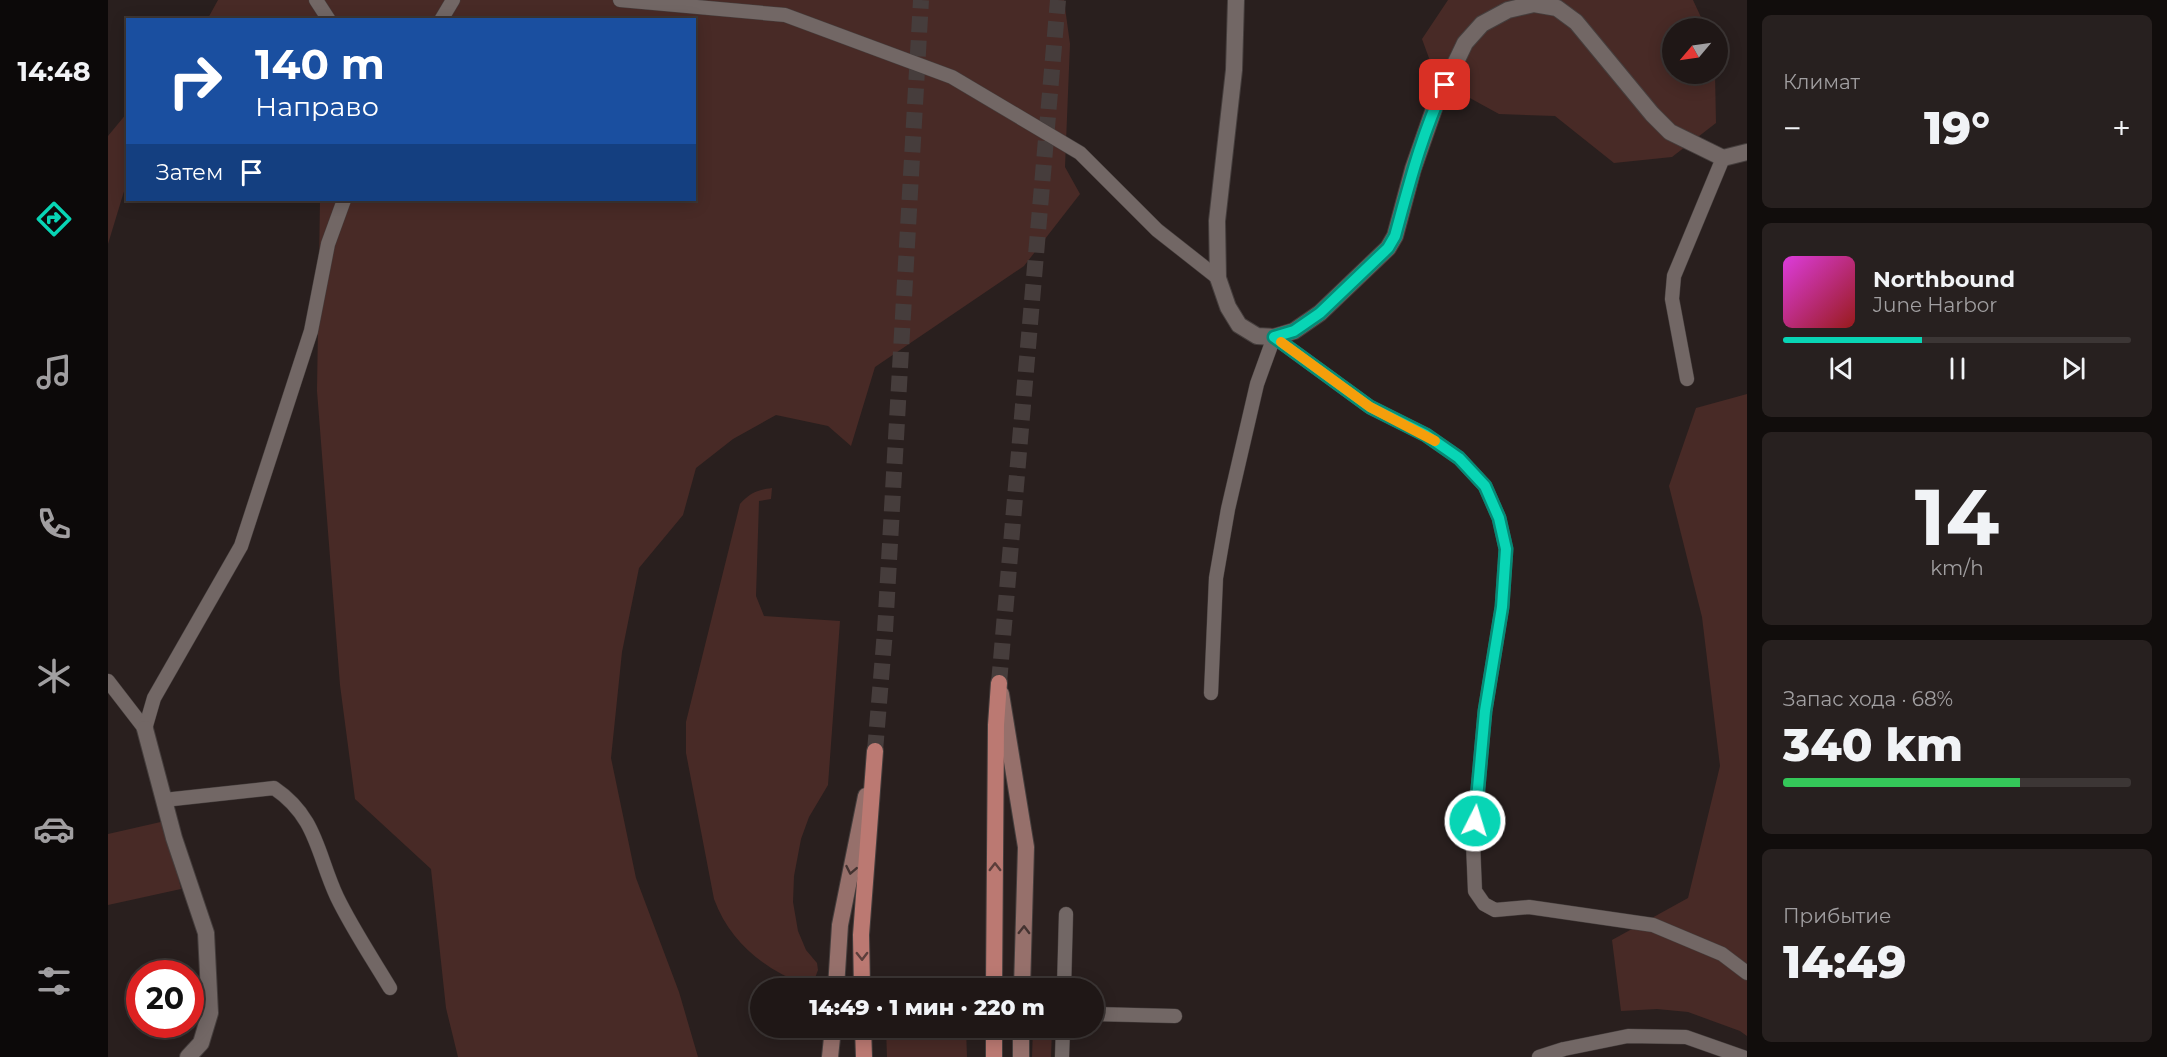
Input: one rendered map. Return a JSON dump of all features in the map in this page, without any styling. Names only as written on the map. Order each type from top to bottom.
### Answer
[{"type":"main road","points":[[994,978],[996,725],[999,683],[1026,847],[1022,978]]},
{"type":"main road","points":[[837,978],[840,925],[875,751],[861,935],[862,978]]},
{"type":"main road","points":[[830,1057],[832,1038]]},
{"type":"main road","points":[[863,1038],[864,1057]]},
{"type":"main road","points":[[994,1038],[994,1057]]},
{"type":"main road","points":[[1021,1038],[1021,1057]]},
{"type":"street","points":[[1236,0],[1234,70],[1217,221],[1218,278],[1228,307],[1239,325],[1257,336],[1274,337],[1294,331],[1320,313],[1388,248],[1395,236],[1413,169],[1435,106],[1465,43],[1482,24],[1508,10],[1534,4],[1557,8],[1576,22],[1652,114],[1670,132],[1723,158],[1747,152]]},
{"type":"street","points":[[145,729],[174,838],[206,933],[210,1013],[201,1043],[188,1057]]},
{"type":"lane","points":[[316,0],[328,18]]},
{"type":"lane","points":[[442,18],[453,0]]},
{"type":"lane","points":[[620,0],[785,15],[951,77],[1080,153],[1157,230],[1218,278]]},
{"type":"lane","points":[[1687,379],[1672,299],[1674,276],[1723,158]]},
{"type":"lane","points":[[145,729],[154,698],[240,546],[311,330],[328,244],[345,201]]},
{"type":"lane","points":[[1211,693],[1216,578],[1226,520],[1257,384],[1274,337],[1370,407],[1426,435],[1459,458],[1485,486],[1499,518],[1506,549],[1502,607],[1485,711],[1473,843],[1475,891],[1484,904],[1495,910],[1529,907],[1653,925],[1722,954],[1747,973]]},
{"type":"lane","points":[[108,681],[145,729]]},
{"type":"lane","points":[[164,800],[274,788],[289,798],[306,819],[338,898],[390,988]]},
{"type":"lane","points":[[1064,978],[1066,914]]},
{"type":"lane","points":[[1104,1014],[1175,1016]]},
{"type":"lane","points":[[1539,1057],[1564,1048],[1628,1036],[1686,1037],[1743,1057]]},
{"type":"lane","points":[[1686,1037],[1698,1047],[1703,1057]]},
{"type":"lane","points":[[1062,1057],[1063,1038]]},
{"type":"shaded area","points":[[218,0],[1064,0],[1070,44],[1065,167],[1080,194],[1024,266],[875,367],[851,446],[828,426],[776,415],[733,439],[696,468],[683,515],[639,568],[622,652],[611,758],[636,878],[679,992],[698,1057],[458,1057],[446,1008],[431,869],[355,799],[340,685],[317,391],[320,201],[696,201],[696,18],[208,18]]},
{"type":"shaded area","points":[[1448,0],[1693,0],[1701,18],[1662,18],[1662,84],[1715,84],[1716,123],[1672,157],[1614,163],[1555,116],[1499,114],[1437,80],[1422,39]]},
{"type":"shaded area","points":[[126,114],[126,188],[108,244],[108,136]]},
{"type":"shaded area","points":[[1747,394],[1747,1036],[1740,1031],[1688,1012],[1657,1009],[1621,1011],[1612,940],[1688,898],[1720,766],[1702,617],[1669,486],[1696,408]]},
{"type":"shaded area","points":[[772,488],[771,499],[759,501],[756,596],[764,616],[840,621],[828,785],[809,817],[801,839],[794,876],[793,902],[798,931],[806,950],[817,963],[818,970],[815,978],[790,978],[774,970],[738,940],[720,914],[714,899],[686,753],[686,722],[740,504],[747,497]]},
{"type":"shaded area","points":[[165,821],[181,889],[108,905],[108,834]]},
{"type":"shaded area","points":[[886,1038],[966,1038],[967,1057],[887,1057]]},
{"type":"shaded area","points":[[1033,1038],[1052,1038],[1051,1057],[1032,1057]]},
{"type":"tunnel","points":[[875,751],[885,631],[921,0]]},
{"type":"tunnel","points":[[999,683],[1058,0]]},
{"type":"slow traffic","points":[[1281,342],[1370,407],[1435,441]]},
{"type":"route","points":[[1445,85],[1420,148],[1395,236],[1388,248],[1320,313],[1294,331],[1274,337],[1370,407],[1426,435],[1459,458],[1485,486],[1499,518],[1506,549],[1502,607],[1485,711],[1475,821]]}]
